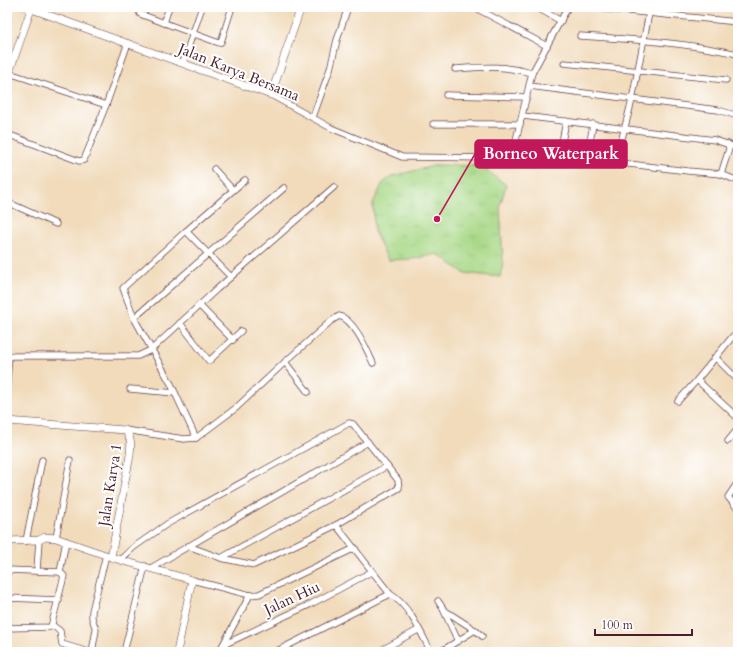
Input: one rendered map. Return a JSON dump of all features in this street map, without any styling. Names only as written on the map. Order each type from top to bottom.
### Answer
[{"type":"street","points":[[139,7],[140,14],[218,43],[221,42],[232,7]]},
{"type":"street","points":[[164,23],[169,7]]},
{"type":"street","points":[[183,62],[202,7]]},
{"type":"street","points":[[271,95],[302,7]]},
{"type":"street","points":[[313,117],[330,69],[337,40],[348,7]]},
{"type":"street","points":[[474,7],[547,46]]},
{"type":"street","points":[[536,7],[561,21]]},
{"type":"street","points":[[512,157],[532,74],[568,7]]},
{"type":"street","points":[[30,8],[8,76],[106,105]]},
{"type":"street","name":"Jalan Karya Bersama","points":[[30,8],[128,42],[271,95],[331,128],[402,157],[512,157],[616,161],[688,172],[721,174],[738,181]]},
{"type":"street","points":[[607,9],[738,22]]},
{"type":"street","points":[[616,161],[632,100],[649,13]]},
{"type":"street","points":[[580,36],[643,41],[719,50],[738,54]]},
{"type":"street","points":[[7,134],[81,161],[84,160],[106,105],[128,42]]},
{"type":"street","points":[[564,63],[726,80]]},
{"type":"street","points":[[455,69],[499,66],[513,68],[532,74]]},
{"type":"street","points":[[529,86],[718,110],[738,116]]},
{"type":"street","points":[[446,95],[527,97]]},
{"type":"street","points":[[523,116],[715,140],[738,148]]},
{"type":"street","points":[[559,158],[566,121]]},
{"type":"street","points":[[433,124],[520,124]]},
{"type":"street","points":[[587,159],[593,124]]},
{"type":"street","points":[[721,174],[729,149],[728,144]]},
{"type":"street","points":[[214,170],[233,190]]},
{"type":"street","points":[[196,438],[175,393],[134,318],[123,292],[124,286],[245,180]]},
{"type":"street","points":[[7,382],[9,356],[138,356],[151,350],[199,305],[334,187]]},
{"type":"street","points":[[134,318],[284,188]]},
{"type":"street","points":[[7,202],[56,224]]},
{"type":"street","points":[[186,231],[231,277]]},
{"type":"street","points":[[199,305],[233,340]]},
{"type":"street","points":[[126,430],[184,439],[196,438],[236,408],[285,362],[331,321],[339,316],[347,319],[359,335],[373,363]]},
{"type":"street","points":[[180,323],[209,362],[241,331]]},
{"type":"street","points":[[678,401],[715,357],[736,336],[738,330]]},
{"type":"street","points":[[715,357],[738,380]]},
{"type":"street","points":[[285,362],[308,392]]},
{"type":"street","points":[[697,380],[738,418]]},
{"type":"street","points":[[130,389],[175,393]]},
{"type":"street","name":"Jalan Karya 1","points":[[7,420],[126,430],[131,439],[131,444],[109,556]]},
{"type":"street","points":[[120,560],[134,547],[167,524],[349,423],[353,424],[398,480],[399,488],[336,525],[254,565],[221,558],[188,546]]},
{"type":"street","points":[[728,441],[738,429]]},
{"type":"street","points":[[124,652],[148,567],[188,546],[368,442]]},
{"type":"street","points":[[26,541],[42,460]]},
{"type":"street","points":[[56,538],[70,460]]},
{"type":"street","points":[[221,558],[387,466]]},
{"type":"street","points":[[738,482],[728,497],[738,509]]},
{"type":"street","points":[[336,525],[355,548],[371,572],[390,594],[398,598],[431,652]]},
{"type":"street","points":[[7,541],[39,540],[45,537],[56,538],[120,560],[250,595],[259,594],[355,548]]},
{"type":"street","points":[[37,570],[39,540]]},
{"type":"street","points":[[60,572],[66,542]]},
{"type":"street","points":[[92,652],[96,630],[92,618],[92,611],[109,556]]},
{"type":"street","points":[[7,570],[60,572],[64,576],[52,626]]},
{"type":"street","name":"Jalan Hiu","points":[[223,645],[311,604],[371,572]]},
{"type":"street","points":[[177,652],[192,580]]},
{"type":"street","points":[[275,652],[390,594]]},
{"type":"street","points":[[220,652],[250,595]]},
{"type":"street","points":[[7,598],[59,600]]},
{"type":"street","points":[[438,601],[444,610],[458,641]]},
{"type":"street","points":[[444,610],[482,636]]},
{"type":"street","points":[[7,628],[49,628],[52,626]]},
{"type":"street","points":[[52,626],[59,630],[62,644],[88,652]]},
{"type":"street","points":[[378,652],[418,630]]},
{"type":"street","points":[[440,652],[475,630]]},
{"type":"green space","points":[[438,165],[481,166],[506,185],[500,206],[503,264],[500,277],[464,273],[438,254],[412,259],[388,260],[374,231],[373,203],[383,183],[393,176]]},
{"type":"place","name":"Borneo Waterpark","points":[[437,219]]}]
